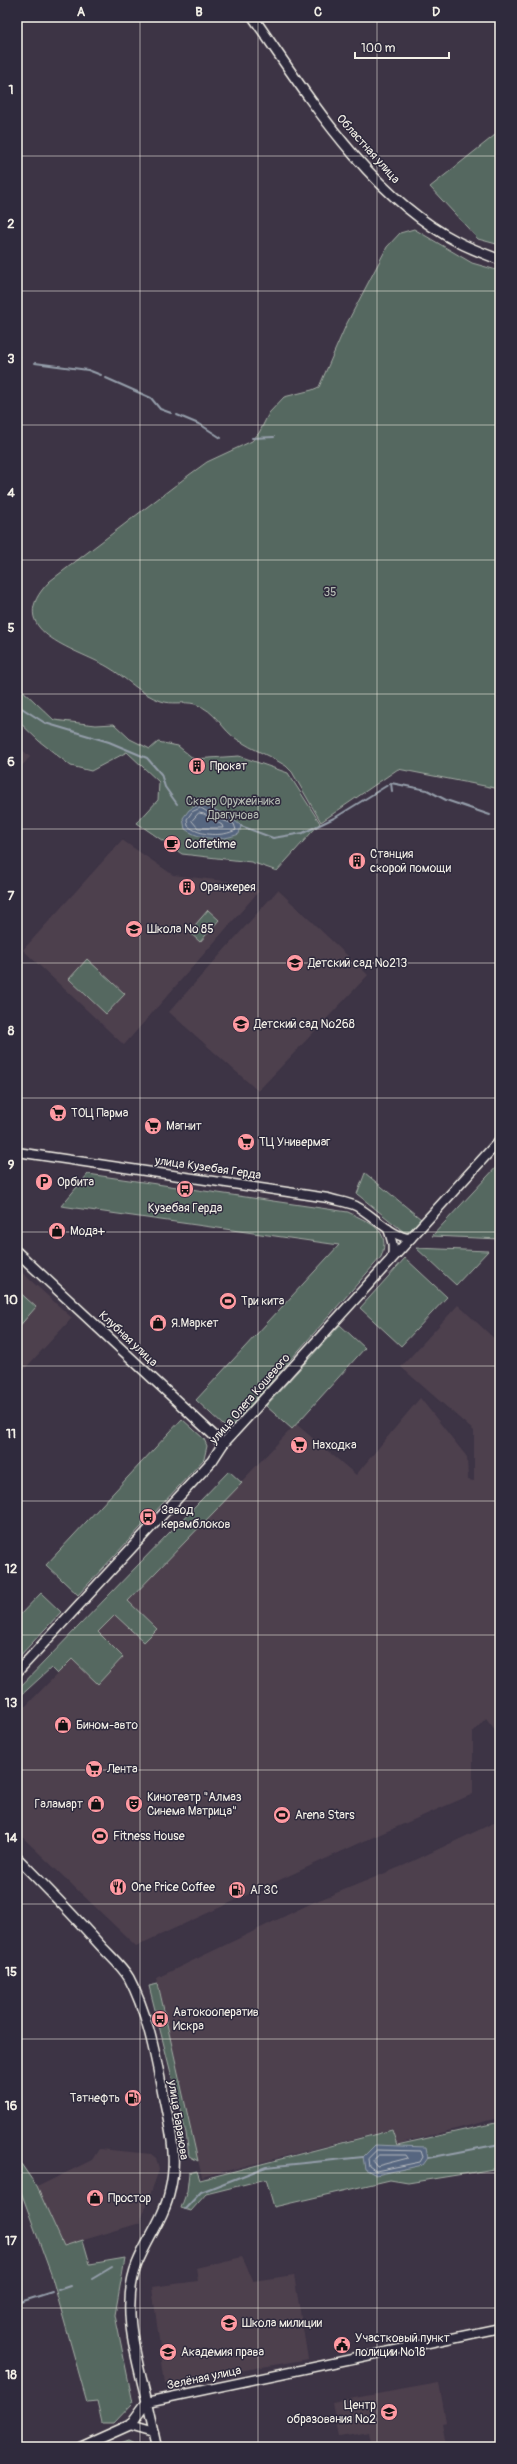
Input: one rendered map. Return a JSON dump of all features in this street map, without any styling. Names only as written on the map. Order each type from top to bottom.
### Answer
[{"type":"main road","name":"Областная улица","points":[[253,17],[315,106],[374,176],[398,199],[429,224],[458,242],[500,260]]},
{"type":"main road","name":"улица Олега Кошевого","points":[[17,1672],[212,1461],[223,1444],[500,1140]]},
{"type":"main road","name":"Клубная улица","points":[[17,1252],[223,1444]]},
{"type":"main road","name":"улица Баранова","points":[[17,1858],[60,1900],[126,1974],[140,2001],[148,2025],[167,2112],[174,2153],[174,2169],[166,2208],[148,2237],[136,2267],[132,2296],[131,2331],[147,2402]]},
{"type":"main road","points":[[81,2447],[130,2425],[147,2402]]},
{"type":"street","name":"улица Кузебая Герда","points":[[17,1152],[328,1198],[354,1205],[374,1217],[398,1237],[411,1238]]},
{"type":"street","points":[[388,1229],[393,1243],[391,1260]]},
{"type":"street","name":"Зелёная улица","points":[[147,2402],[500,2328]]},
{"type":"street","name":"улица Баранова","points":[[147,2402],[157,2447]]},
{"type":"street","points":[[130,2425],[154,2432]]},
{"type":"shaded area","points":[[17,745],[30,757],[17,771]]},
{"type":"shaded area","name":"Школа № 85","points":[[122,840],[173,875],[250,884],[259,891],[124,1045],[23,950]]},
{"type":"shaded area","points":[[278,890],[368,975],[258,1091],[169,1012]]},
{"type":"shaded area","points":[[17,1268],[72,1318],[17,1377]]},
{"type":"shaded area","points":[[458,1305],[500,1344],[500,1736],[486,1718],[473,1732],[473,1794],[362,1842],[136,1946],[17,1832],[17,1715],[115,1615],[144,1642],[157,1629],[128,1601],[296,1424],[356,1475],[420,1398],[467,1457],[468,1480],[474,1481],[474,1431],[401,1367]]},
{"type":"shaded area","points":[[500,1820],[500,2104],[496,2105],[498,2118],[397,2144],[392,2129],[202,2177],[157,1978],[312,1903],[405,1865]]},
{"type":"shaded area","points":[[99,2149],[151,2154],[156,2158],[159,2170],[140,2223],[64,2246],[37,2187],[92,2160]]},
{"type":"shaded area","name":"Школа милиции","points":[[242,2257],[253,2281],[294,2275],[308,2359],[165,2384],[152,2287],[198,2281],[196,2268]]},
{"type":"shaded area","name":"Центр образования №2","points":[[439,2383],[446,2422],[442,2423],[446,2445],[373,2447],[370,2432],[339,2437],[332,2402]]},
{"type":"green space","points":[[500,131],[500,245],[478,239],[430,187]]},
{"type":"green space","name":"35","points":[[414,229],[472,263],[500,271],[500,789],[398,769],[321,822],[292,772],[286,766],[232,736],[209,711],[202,707],[191,703],[165,702],[153,698],[108,667],[62,645],[48,636],[38,625],[33,613],[37,598],[50,581],[207,462],[252,441],[259,433],[269,413],[284,397],[319,387],[346,325],[387,247],[400,233]]},
{"type":"green space","name":"Сквер Оружейника Драгунова","points":[[17,685],[54,720],[96,725],[114,724],[130,739],[150,749],[158,742],[178,746],[194,759],[239,756],[288,773],[320,823],[277,871],[251,862],[182,854],[137,823],[158,800],[159,782],[127,752],[91,771],[71,766],[39,741],[17,720]]},
{"type":"green space","points":[[208,910],[219,920],[200,942],[189,932]]},
{"type":"green space","points":[[87,959],[125,994],[106,1014],[69,979]]},
{"type":"green space","points":[[500,1163],[500,1239],[432,1236]]},
{"type":"green space","points":[[365,1173],[421,1219],[410,1232],[404,1232],[357,1194]]},
{"type":"green space","points":[[88,1174],[348,1212],[377,1228],[384,1240],[384,1248],[381,1257],[233,1425],[224,1426],[196,1400],[339,1245],[61,1206]]},
{"type":"green space","points":[[416,1248],[488,1251],[456,1285]]},
{"type":"green space","points":[[405,1258],[447,1297],[401,1346],[360,1308]]},
{"type":"green space","points":[[17,1290],[36,1307],[17,1329]]},
{"type":"green space","points":[[340,1325],[365,1348],[292,1429],[266,1406]]},
{"type":"green space","points":[[182,1419],[204,1439],[207,1446],[204,1459],[78,1595],[46,1565]]},
{"type":"green space","points":[[229,1471],[242,1483],[128,1601],[157,1629],[144,1642],[115,1615],[98,1632],[123,1657],[98,1684],[72,1659],[57,1674],[51,1668],[17,1699],[17,1690]]},
{"type":"green space","points":[[41,1593],[61,1612],[17,1659],[17,1618]]},
{"type":"green space","points":[[158,1984],[198,2161],[189,2156],[186,2133],[149,1986]]},
{"type":"green space","points":[[500,2122],[500,2168],[408,2183],[390,2180],[274,2207],[266,2179],[206,2194],[191,2211],[181,2208],[187,2191],[189,2173],[197,2171],[200,2180],[392,2130],[397,2145]]},
{"type":"green space","points":[[17,2158],[37,2187],[64,2246],[83,2240],[90,2264],[125,2258],[115,2315],[133,2403],[114,2423],[102,2423],[97,2401],[87,2402],[51,2274],[17,2181]]},
{"type":"green space","points":[[129,2440],[144,2447],[109,2447]]},
{"type":"water","points":[[200,804],[215,810],[241,826],[239,834],[226,838],[211,838],[191,833],[185,829],[183,818],[189,810]]},
{"type":"water","points":[[375,2145],[426,2147],[428,2158],[423,2165],[376,2175],[365,2169],[363,2157]]},
{"type":"waterway","points":[[35,363],[88,370],[101,375]]},
{"type":"waterway","points":[[106,378],[151,398],[160,409],[171,413]]},
{"type":"waterway","points":[[177,415],[201,425],[221,438]]},
{"type":"waterway","points":[[252,438],[274,437]]},
{"type":"waterway","points":[[17,705],[45,723],[109,742],[147,758],[161,774],[165,787],[177,804]]},
{"type":"waterway","points":[[391,783],[392,791]]},
{"type":"waterway","points":[[241,826],[273,838],[303,833],[336,817],[391,783],[427,790],[446,800],[490,815]]},
{"type":"waterway","points":[[428,2158],[500,2144]]},
{"type":"waterway","points":[[185,2209],[201,2192],[266,2167],[363,2157]]},
{"type":"waterway","points":[[92,2279],[112,2267]]},
{"type":"waterway","points":[[58,2290],[70,2286]]},
{"type":"waterway","points":[[17,2303],[52,2292]]},
{"type":"place","name":"Прокат","points":[[197,766]]},
{"type":"place","name":"Coffetime","points":[[172,844]]},
{"type":"place","name":"Станция скорой помощи","points":[[357,861]]},
{"type":"place","name":"Оранжерея","points":[[187,887]]},
{"type":"place","name":"Школа № 85","points":[[134,929]]},
{"type":"place","name":"Детский сад №213","points":[[295,963]]},
{"type":"place","name":"Детский сад №268","points":[[241,1024]]},
{"type":"place","name":"ТОЦ Парма","points":[[58,1113]]},
{"type":"place","name":"Магнит","points":[[153,1126]]},
{"type":"place","name":"ТЦ Универмаг","points":[[246,1142]]},
{"type":"place","name":"Орбита","points":[[44,1182]]},
{"type":"place","name":"Кузебая Герда","points":[[185,1189]]},
{"type":"place","name":"Мода+","points":[[57,1231]]},
{"type":"place","name":"Три кита","points":[[228,1301]]},
{"type":"place","name":"Я.Маркет","points":[[158,1323]]},
{"type":"place","name":"Находка","points":[[299,1445]]},
{"type":"place","name":"Завод керамблоков","points":[[148,1517]]},
{"type":"place","name":"Бином-авто","points":[[63,1725]]},
{"type":"place","name":"Лента","points":[[94,1769]]},
{"type":"place","name":"Галамарт","points":[[96,1804]]},
{"type":"place","name":"Кинотеатр \"Алмаз Синема Матрица\"","points":[[134,1804]]},
{"type":"place","name":"Arena Stars","points":[[282,1815]]},
{"type":"place","name":"Fitness House","points":[[100,1836]]},
{"type":"place","name":"One Price Coffee","points":[[118,1887]]},
{"type":"place","name":"АГЗС","points":[[237,1890]]},
{"type":"place","name":"Автокооператив Искра","points":[[160,2019]]},
{"type":"place","name":"Татнефть","points":[[133,2098]]},
{"type":"place","name":"Простор","points":[[95,2198]]},
{"type":"place","name":"Школа милиции","points":[[229,2323]]},
{"type":"place","name":"Участковый пункт полиции №18","points":[[342,2345]]},
{"type":"place","name":"Академия права","points":[[168,2352]]},
{"type":"place","name":"Центр образования №2","points":[[389,2412]]}]
